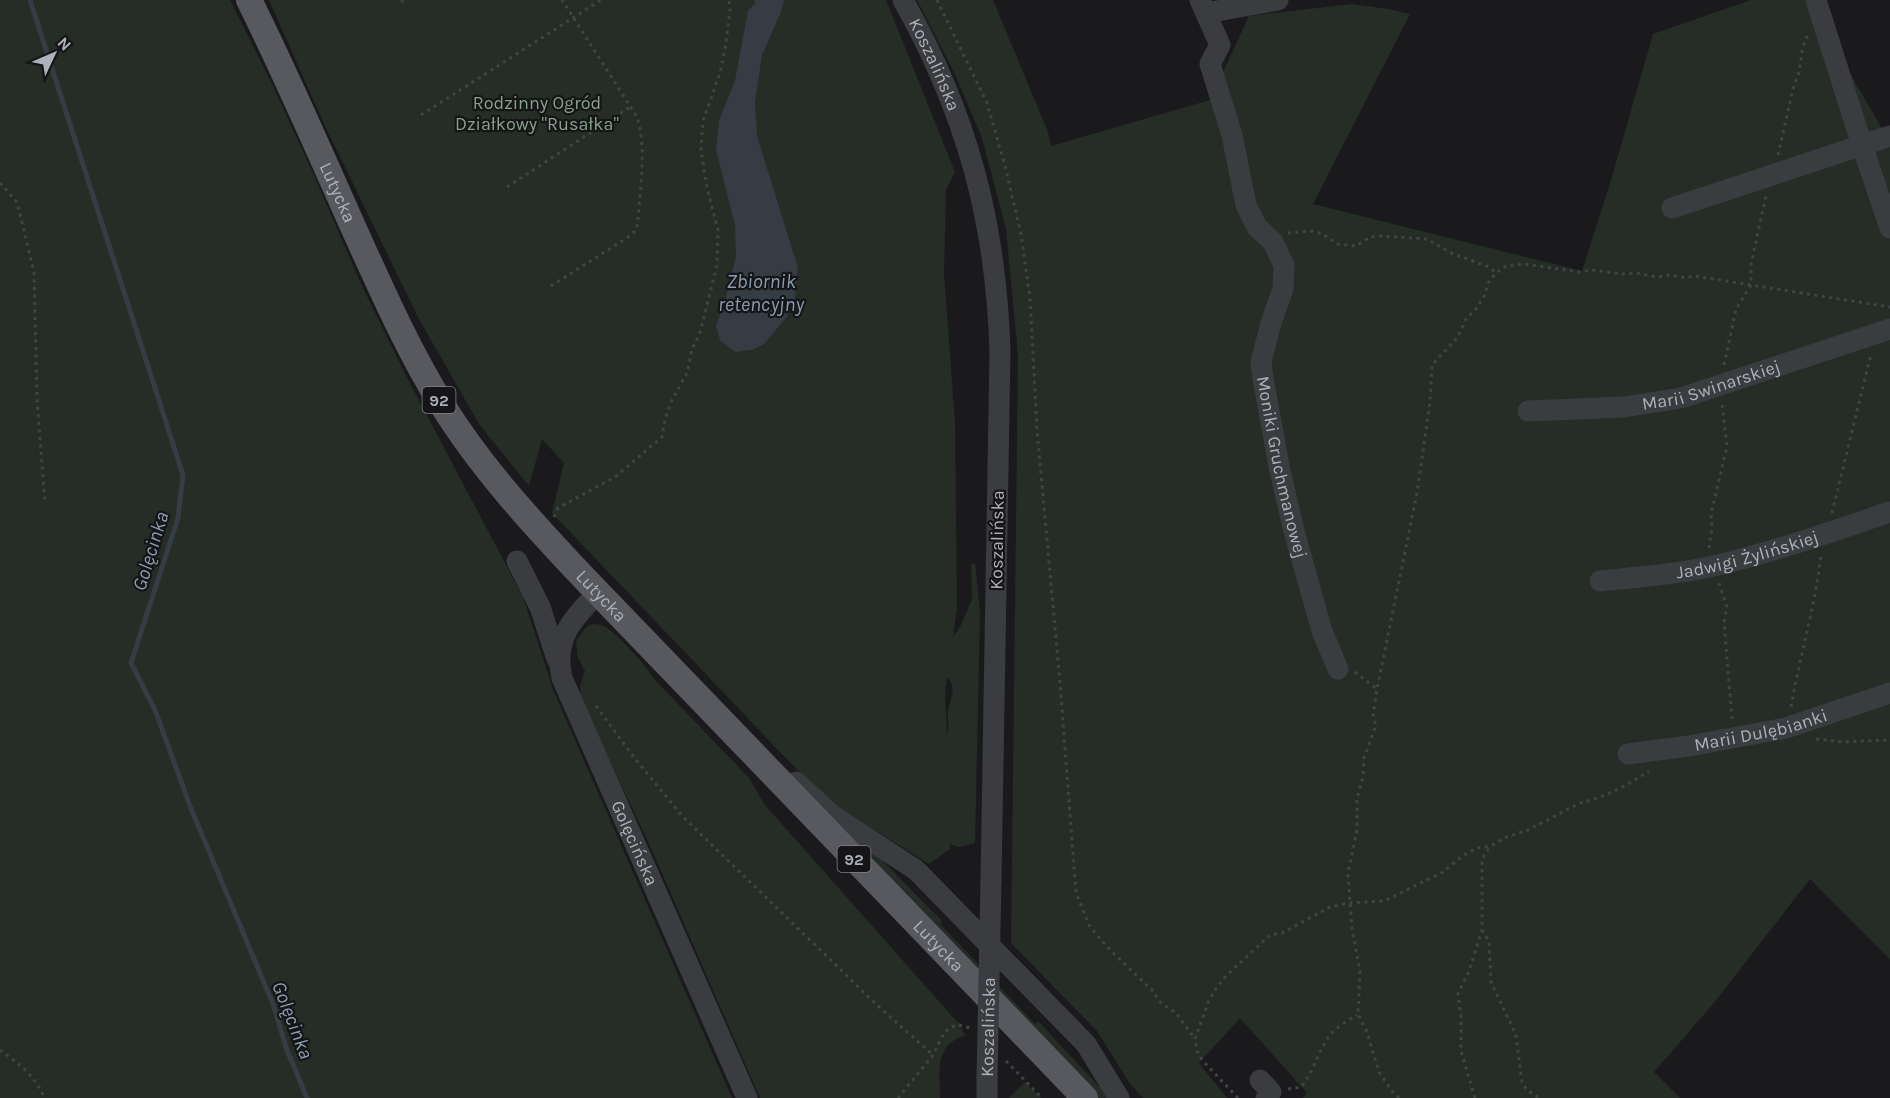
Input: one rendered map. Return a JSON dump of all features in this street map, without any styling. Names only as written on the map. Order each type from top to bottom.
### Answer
[{"type":"main road","name":"Lutycka","points":[[253,6],[369,262],[423,372],[472,449],[549,541],[598,593],[1085,1098]]},
{"type":"street","name":"Koszalińska","points":[[903,0],[938,68],[972,158],[986,212],[996,278],[1000,351],[987,1089]]},
{"type":"street","points":[[1203,6],[1278,0]]},
{"type":"street","points":[[1816,0],[1890,228]]},
{"type":"street","name":"Moniki Gruchmanowej","points":[[1203,6],[1220,45],[1210,64],[1232,135],[1246,205],[1257,227],[1274,243],[1284,264],[1282,289],[1261,363],[1280,471],[1294,531],[1322,631],[1338,669]]},
{"type":"street","points":[[1672,208],[1890,136]]},
{"type":"street","name":"Marii Swinarskiej","points":[[1528,411],[1624,407],[1681,398],[1890,329]]},
{"type":"street","name":"Jadwigi Żylińskiej","points":[[1600,581],[1654,576],[1716,565],[1826,534],[1890,512]]},
{"type":"street","points":[[517,561],[540,608],[559,665]]},
{"type":"street","name":"Golęcińska","points":[[598,593],[567,629],[561,641],[559,665],[566,691],[747,1098]]},
{"type":"street","points":[[656,653],[702,686],[832,815],[916,870],[1086,1044],[1118,1097]]},
{"type":"street","name":"Marii Dulębianki","points":[[1628,754],[1689,746],[1786,728],[1890,693]]},
{"type":"path","points":[[551,286],[630,236],[636,230],[639,220],[641,129],[630,106],[562,0]]},
{"type":"path","points":[[421,115],[602,0]]},
{"type":"path","points":[[549,541],[551,525],[558,508],[615,477],[662,437],[665,419],[672,400],[687,373],[692,349],[700,333],[717,265],[718,230],[707,188],[701,149],[703,121],[720,73],[725,50],[729,0]]},
{"type":"path","points":[[937,0],[987,103],[1021,234],[1030,298],[1037,429],[1076,893],[1090,927],[1110,950],[1153,991],[1160,1002],[1178,1014],[1195,1039],[1197,1051],[1202,1060],[1238,1098]]},
{"type":"path","points":[[507,187],[630,106]]},
{"type":"path","points":[[0,183],[17,202],[34,272],[37,400],[45,503]]},
{"type":"path","points":[[1257,227],[1271,228],[1282,233],[1299,234],[1312,231],[1323,234],[1337,244],[1356,246],[1370,237],[1380,236],[1427,240],[1451,253],[1489,267],[1496,273]]},
{"type":"path","points":[[1399,1098],[1379,1072],[1370,1040],[1358,1014],[1360,971],[1348,873],[1357,830],[1358,799],[1364,758],[1376,725],[1373,716],[1377,689],[1417,493],[1430,402],[1432,365],[1457,338],[1466,319],[1485,295],[1488,283],[1506,266],[1525,264],[1579,272],[1592,270],[1622,274],[1637,273],[1656,277],[1694,276],[1890,307]]},
{"type":"path","points":[[593,702],[636,760],[683,817],[877,1005],[933,1055]]},
{"type":"path","points":[[1808,738],[1843,742],[1890,740]]},
{"type":"path","points":[[1475,1098],[1461,1051],[1458,994],[1469,971],[1482,930],[1482,862],[1485,853],[1504,838],[1538,826],[1580,803],[1656,770]]},
{"type":"path","points":[[1195,1039],[1209,1000],[1226,976],[1270,936],[1282,933],[1330,907],[1384,901],[1416,888],[1443,872],[1464,855],[1477,848],[1491,846]]},
{"type":"path","points":[[1482,930],[1489,941],[1491,982],[1516,1035],[1522,1083],[1527,1090],[1539,1098]]},
{"type":"path","points":[[1266,1090],[1301,1087],[1311,1075],[1327,1039],[1358,1014]]},
{"type":"path","points":[[898,1098],[933,1055],[944,1033]]},
{"type":"path","points":[[0,1050],[22,1067],[42,1092],[44,1098]]},
{"type":"green space","points":[[0,0],[230,0],[273,86],[360,282],[406,376],[523,597],[554,692],[732,1098],[0,1098]]},
{"type":"green space","name":"Rodzinny Ogród Działkowy \"Rusałka\"","points":[[269,0],[886,0],[955,172],[946,190],[944,273],[955,423],[957,608],[953,637],[972,599],[971,565],[975,563],[980,612],[975,843],[959,847],[950,842],[950,849],[929,864],[825,799],[552,513],[564,463],[542,439],[529,486],[479,424],[419,319],[325,126]],"holes":[[[947,677],[953,689],[948,711],[947,735],[945,691]]]},
{"type":"green space","points":[[917,0],[993,0],[1048,132],[1051,146],[1210,100],[1249,16],[1352,4],[1410,14],[1313,204],[1582,271],[1653,34],[1751,0],[1807,0],[1890,142],[1890,959],[1810,879],[1713,1004],[1654,1072],[1680,1098],[1303,1098],[1307,1093],[1240,1018],[1199,1063],[1227,1098],[1143,1098],[1129,1082],[1097,1031],[1011,943],[1018,355],[1006,229],[982,138],[955,74]]},
{"type":"green space","points":[[592,624],[608,628],[623,641],[655,680],[749,778],[765,805],[959,1024],[965,1035],[949,1044],[942,1054],[940,1098],[760,1098],[651,848],[581,700],[580,686],[585,671],[578,658],[576,641],[586,627]]},
{"type":"green space","points":[[847,837],[875,853],[942,921],[940,924],[1035,1024],[1038,1021],[1110,1098],[1097,1098]]},
{"type":"green space","points":[[1025,1082],[1041,1098],[1009,1098]]},
{"type":"water","name":"Zbiornik retencyjny","points":[[754,0],[784,0],[762,55],[755,102],[757,136],[798,268],[795,298],[786,318],[764,344],[752,350],[735,352],[720,340],[716,326],[736,256],[735,225],[716,150],[719,120],[735,81],[748,11],[755,3]]},
{"type":"waterway","name":"Golęcinka","points":[[30,0],[183,475],[178,518],[131,663],[155,710],[190,806],[273,1004],[287,1050],[307,1098]]}]
